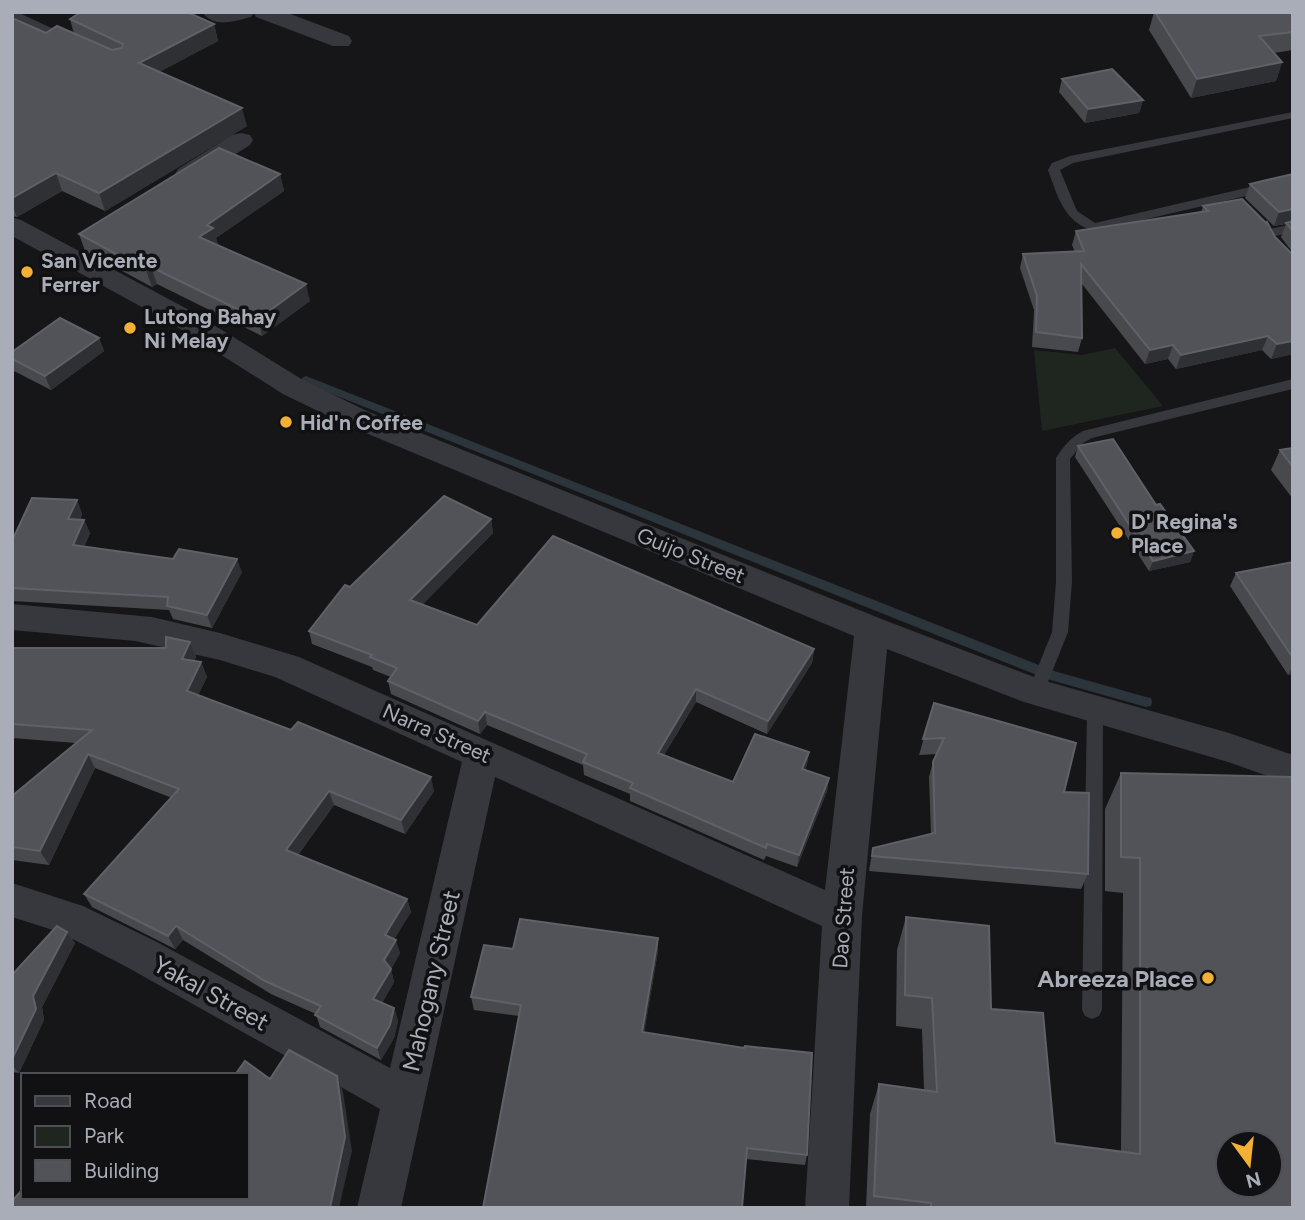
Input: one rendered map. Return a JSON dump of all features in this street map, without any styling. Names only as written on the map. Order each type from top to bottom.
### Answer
[{"type":"street","points":[[213,12],[224,17],[243,12]]},
{"type":"street","points":[[264,12],[341,41]]},
{"type":"street","points":[[162,190],[241,141]]},
{"type":"street","name":"Guijo Street","points":[[12,225],[61,243],[293,387],[359,419],[872,629],[1035,692],[1208,741],[1293,770]]},
{"type":"street","points":[[12,258],[61,243]]},
{"type":"street","name":"Narra Street","points":[[12,617],[153,630],[222,646],[287,667],[842,915]]},
{"type":"street","name":"Dao Street","points":[[827,1208],[842,915],[872,629]]},
{"type":"street","name":"Mahogany Street","points":[[379,1208],[482,754]]},
{"type":"street","name":"Yakal Street","points":[[12,900],[69,918],[139,953],[404,1099]]},
{"type":"lane","points":[[12,14],[84,45]]},
{"type":"lane","points":[[1293,115],[1070,160],[1056,165],[1054,170],[1073,215],[1085,225],[1105,226],[1235,201],[1293,181]]},
{"type":"lane","points":[[1275,246],[1265,228],[1293,228]]},
{"type":"lane","points":[[1035,692],[1060,632],[1064,582],[1063,458],[1069,448],[1088,435],[1293,384]]},
{"type":"lane","points":[[1092,1010],[1095,711]]},
{"type":"green space","points":[[1115,348],[1163,406],[1042,431],[1034,350],[1082,355]]},
{"type":"building","points":[[81,12],[187,12],[214,24],[139,63],[242,108],[99,193],[56,173],[12,198],[12,18],[46,33],[57,26],[112,50],[122,48],[123,44],[70,19]]},
{"type":"building","points":[[1155,12],[1293,12],[1293,32],[1259,36],[1282,62],[1197,79]]},
{"type":"building","points":[[1112,69],[1143,100],[1088,109],[1062,79]]},
{"type":"building","points":[[219,148],[280,174],[207,225],[213,228],[199,237],[306,284],[258,319],[151,267],[146,270],[79,234]]},
{"type":"building","points":[[1293,174],[1293,209],[1279,212],[1250,184]]},
{"type":"building","points":[[1242,199],[1267,222],[1275,237],[1293,255],[1293,341],[1277,344],[1268,336],[1181,355],[1173,345],[1150,350],[1081,264],[1082,338],[1036,332],[1037,296],[1023,254],[1084,251],[1076,231],[1208,211],[1203,206]]},
{"type":"building","points":[[1293,221],[1293,231],[1286,223]]},
{"type":"building","points":[[60,318],[99,338],[45,376],[12,359],[12,352]]},
{"type":"building","points":[[1113,439],[1156,505],[1160,504],[1194,551],[1153,561],[1078,446]]},
{"type":"building","points":[[1293,448],[1293,467],[1280,450]]},
{"type":"building","points":[[444,496],[491,519],[410,600],[477,625],[553,536],[814,649],[768,721],[696,689],[658,753],[733,782],[755,734],[809,752],[802,769],[829,778],[799,855],[767,844],[766,848],[630,788],[633,783],[583,762],[587,754],[485,712],[478,721],[388,681],[397,668],[370,657],[372,655],[309,631],[345,585],[350,587]]},
{"type":"building","points":[[32,498],[77,500],[68,519],[84,520],[73,545],[173,559],[179,549],[237,559],[207,615],[167,606],[168,597],[12,588],[12,541]]},
{"type":"building","points":[[1293,562],[1293,658],[1236,573]]},
{"type":"building","points":[[166,637],[190,642],[182,659],[201,662],[187,691],[291,730],[298,722],[431,777],[401,820],[329,791],[286,850],[407,899],[385,935],[396,940],[384,960],[391,969],[373,999],[394,1008],[390,1025],[377,1048],[315,1015],[321,1006],[265,981],[176,926],[168,936],[84,894],[179,789],[88,754],[40,851],[12,847],[12,796],[92,730],[12,724],[12,648],[166,648]]},
{"type":"building","points":[[934,703],[1076,743],[1064,792],[1089,793],[1088,874],[872,856],[873,848],[935,833],[933,762],[944,738],[923,739]]},
{"type":"building","points":[[1121,773],[1293,777],[1293,1208],[931,1208],[931,1203],[874,1196],[879,1084],[937,1092],[932,998],[905,995],[906,917],[989,926],[991,1009],[1043,1013],[1055,1143],[1140,1154],[1140,858],[1121,857]]},
{"type":"building","points":[[520,919],[658,938],[642,1032],[744,1048],[812,1053],[807,1155],[747,1148],[742,1208],[483,1208],[521,1005],[471,997],[484,945],[513,949]]},
{"type":"building","points":[[57,926],[67,932],[33,996],[36,1009],[12,1059],[12,975]]},
{"type":"building","points":[[289,1050],[337,1076],[345,1137],[330,1208],[12,1208],[12,1201],[21,1191],[21,1199],[248,1199],[248,1073],[236,1073],[245,1061],[270,1079]]},
{"type":"waterway","points":[[306,380],[1051,675],[1146,702]]},
{"type":"place","name":"San Vicente Ferrer","points":[[27,272]]},
{"type":"place","name":"Lutong Bahay Ni Melay","points":[[130,328]]},
{"type":"place","name":"Hid'n Coffee","points":[[286,422]]},
{"type":"place","name":"D' Regina's Place","points":[[1117,533]]},
{"type":"place","name":"Abreeza Place","points":[[1208,978]]}]
